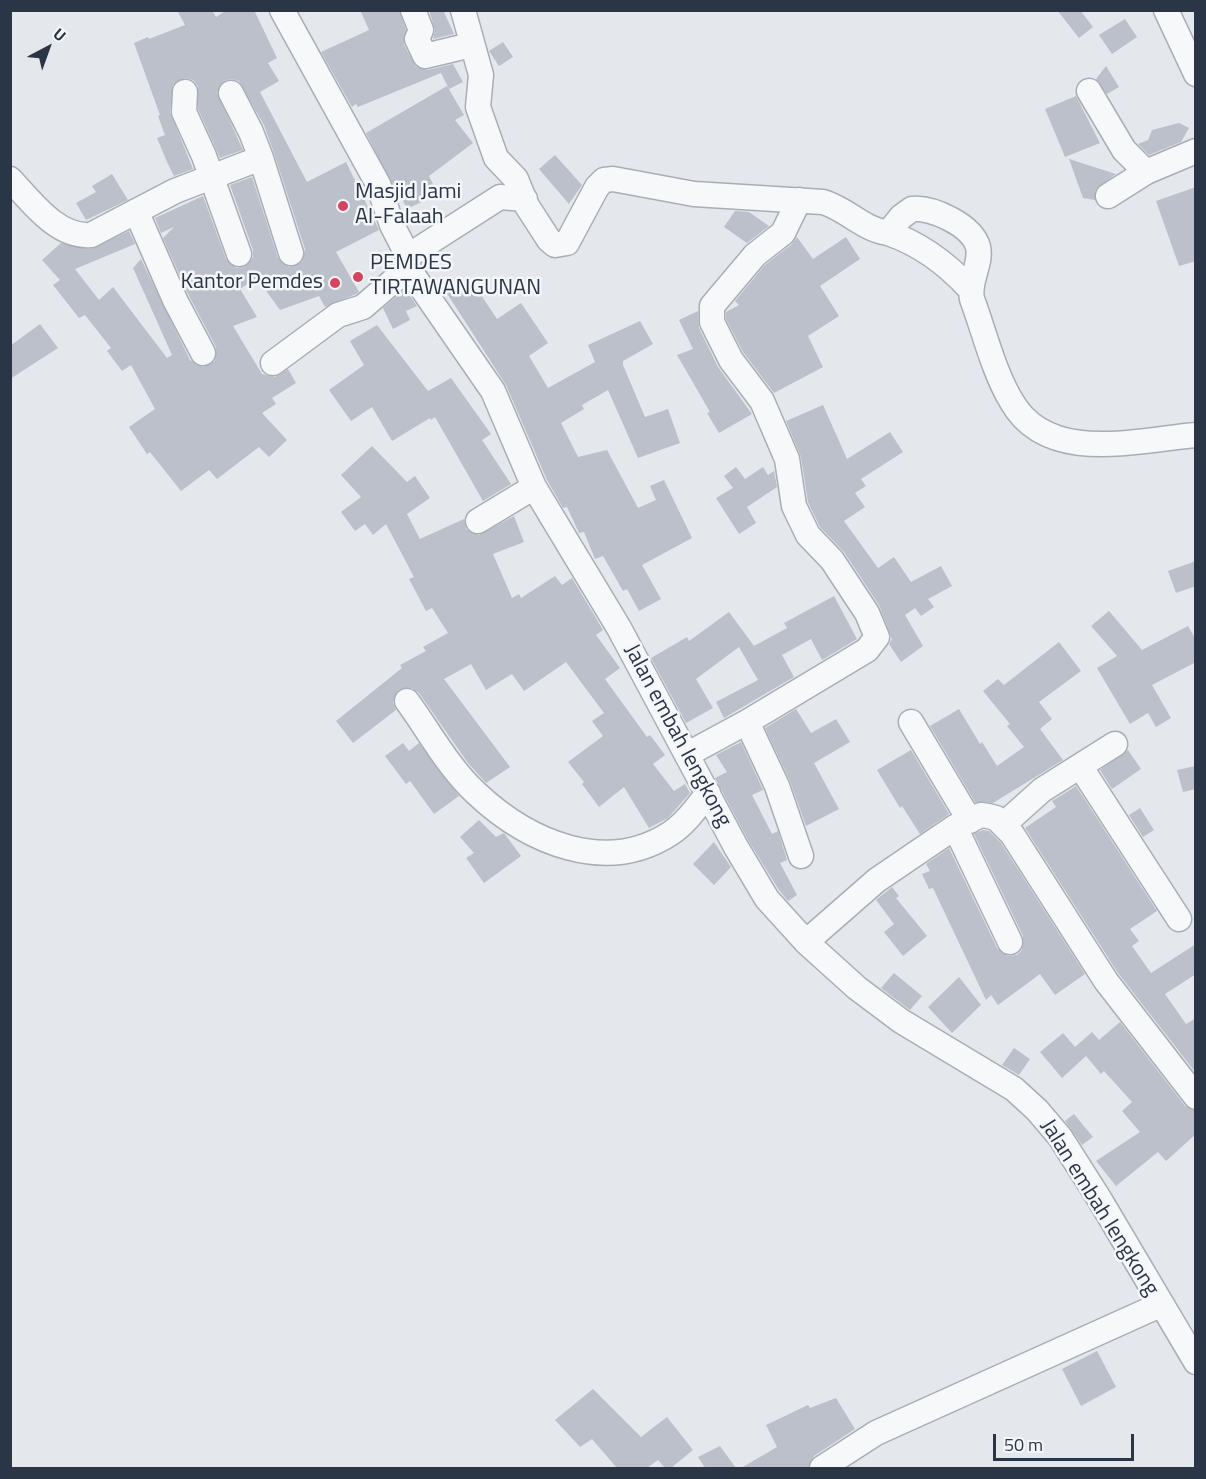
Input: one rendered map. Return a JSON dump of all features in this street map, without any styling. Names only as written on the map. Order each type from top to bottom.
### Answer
[{"type":"street","name":"Jalan embah lengkong","points":[[282,10],[378,184],[408,262],[493,391],[534,487],[619,628],[761,890],[776,912],[857,988],[901,1021],[1014,1089],[1037,1110],[1059,1137],[1100,1200],[1160,1305],[1196,1362]]},
{"type":"street","points":[[413,10],[421,30],[417,39],[425,57],[471,45]]},
{"type":"street","points":[[463,10],[482,84],[478,107],[496,158],[516,179],[549,240],[561,246],[573,234],[597,187],[604,180],[613,179],[694,194],[799,200],[832,205],[865,227],[918,245],[938,259],[970,289],[1011,402],[1034,427],[1049,436],[1068,441],[1097,444],[1196,435]]},
{"type":"street","points":[[1166,10],[1192,60]]},
{"type":"street","points":[[185,92],[184,112],[212,177],[239,254]]},
{"type":"street","points":[[1089,92],[1124,150],[1146,172]]},
{"type":"street","points":[[231,93],[252,132],[291,254]]},
{"type":"street","points":[[1108,196],[1146,172],[1196,151]]},
{"type":"street","points":[[10,179],[50,219],[68,232],[81,236],[91,235],[167,195],[261,158]]},
{"type":"street","points":[[273,363],[338,315],[363,307],[408,262],[500,197],[525,199]]},
{"type":"street","points":[[688,754],[867,651],[877,637],[867,612],[832,560],[808,535],[794,506],[787,459],[762,401],[730,360],[712,322],[712,306],[755,255],[783,233],[799,200]]},
{"type":"street","points":[[888,233],[901,217],[912,209],[934,212],[950,219],[972,238],[978,248],[970,289]]},
{"type":"street","points":[[136,211],[176,300],[203,353]]},
{"type":"street","points":[[478,521],[534,487]]},
{"type":"street","points":[[407,701],[475,792],[491,806],[535,834],[576,850],[609,855],[642,848],[672,833],[690,817],[708,793]]},
{"type":"street","points":[[747,722],[777,786],[801,856]]},
{"type":"street","points":[[911,722],[962,824],[1010,942]]},
{"type":"street","points":[[1003,825],[1042,790],[1115,744]]},
{"type":"street","points":[[1080,766],[1179,920]]},
{"type":"street","points":[[806,942],[876,880],[962,824],[981,815],[996,818],[1012,834],[1106,981],[1196,1097]]},
{"type":"street","points":[[822,1468],[845,1461],[876,1433],[1160,1305]]},
{"type":"building","points":[[177,10],[212,10],[216,17],[227,10],[254,10],[277,58],[268,63],[279,81],[260,92],[307,182],[346,162],[379,230],[336,252],[359,292],[356,294],[325,307],[319,296],[280,310],[257,278],[240,289],[257,317],[233,326],[262,374],[275,377],[288,369],[296,383],[272,398],[276,404],[262,413],[287,440],[269,457],[259,447],[217,479],[209,470],[181,491],[150,452],[147,454],[129,427],[155,409],[131,365],[122,371],[107,351],[111,348],[85,315],[79,318],[53,285],[60,280],[42,260],[61,243],[91,249],[129,231],[135,244],[75,269],[99,300],[113,287],[167,358],[172,355],[133,268],[141,259],[190,360],[203,367],[215,361],[216,347],[188,294],[163,238],[174,227],[161,233],[155,218],[203,196],[226,259],[236,268],[244,267],[253,257],[253,250],[230,185],[252,177],[278,258],[289,267],[302,262],[305,249],[274,153],[264,125],[239,81],[231,79],[224,81],[217,93],[243,150],[220,158],[198,109],[198,86],[193,80],[185,78],[173,85],[170,112],[193,169],[174,176],[167,162],[157,138],[165,135],[158,116],[160,115],[134,43],[185,25]]},
{"type":"building","points":[[360,10],[399,10],[406,30],[404,45],[416,67],[428,70],[453,64],[463,82],[449,89],[441,73],[358,107],[356,104],[352,107],[321,52],[369,30]]},
{"type":"building","points":[[429,10],[443,10],[454,34],[433,39],[435,30]]},
{"type":"building","points":[[1057,10],[1080,10],[1093,27],[1079,38]]},
{"type":"building","points":[[1125,19],[1137,37],[1112,54],[1099,35]]},
{"type":"building","points":[[503,42],[513,57],[499,66],[489,51]]},
{"type":"building","points":[[1106,66],[1119,87],[1107,94],[1096,79]]},
{"type":"building","points":[[447,86],[464,115],[455,120],[473,143],[429,176],[438,194],[407,209],[366,133]]},
{"type":"building","points":[[1076,96],[1100,143],[1065,157],[1045,109]]},
{"type":"building","points":[[1179,123],[1189,128],[1181,142],[1149,155],[1138,144],[1148,140],[1152,130]]},
{"type":"building","points":[[555,155],[582,185],[569,204],[539,169]]},
{"type":"building","points":[[1069,159],[1116,174],[1096,189],[1095,200],[1083,198]]},
{"type":"building","points":[[112,174],[128,200],[86,220],[76,203],[96,192],[92,186]]},
{"type":"building","points":[[1196,187],[1196,261],[1179,266],[1156,201]]},
{"type":"building","points":[[735,211],[749,212],[769,226],[747,243],[724,227]]},
{"type":"building","points":[[797,237],[813,259],[846,237],[860,259],[820,286],[839,316],[808,336],[823,367],[774,393],[743,352],[726,319],[726,312],[739,305],[735,301],[765,265],[792,244]]},
{"type":"building","points":[[469,277],[497,319],[521,303],[548,343],[529,356],[548,388],[595,362],[588,345],[640,321],[653,344],[623,361],[623,365],[645,417],[668,409],[680,443],[638,458],[608,390],[582,405],[584,409],[561,423],[578,457],[607,450],[638,508],[656,500],[650,486],[664,480],[692,538],[642,565],[661,599],[639,611],[627,589],[623,591],[603,556],[595,559],[584,532],[579,533],[567,507],[563,508],[547,480],[506,385],[446,292]]},
{"type":"building","points":[[405,289],[417,306],[406,311],[410,320],[393,329],[383,308]]},
{"type":"building","points":[[698,311],[699,328],[718,367],[752,414],[719,433],[707,413],[710,412],[677,355],[693,349],[679,320]]},
{"type":"building","points":[[40,324],[58,348],[10,379],[10,346]]},
{"type":"building","points":[[377,325],[428,391],[451,378],[491,434],[482,440],[511,484],[483,501],[435,417],[392,441],[372,407],[351,421],[329,390],[364,365],[350,341]]},
{"type":"building","points":[[823,405],[847,459],[890,432],[903,452],[861,479],[866,486],[855,493],[865,507],[844,521],[878,568],[894,557],[911,582],[941,566],[952,586],[928,599],[934,607],[921,616],[915,608],[905,615],[923,646],[901,662],[889,644],[892,639],[879,605],[844,552],[820,527],[808,502],[801,457],[786,421]]},
{"type":"building","points":[[372,446],[407,482],[415,476],[430,498],[407,514],[420,539],[464,519],[466,529],[479,535],[514,516],[524,542],[493,554],[512,598],[519,594],[521,598],[555,576],[562,585],[572,578],[603,630],[596,635],[620,668],[605,679],[647,737],[650,735],[665,755],[653,764],[674,791],[685,784],[690,793],[668,818],[649,828],[624,787],[599,807],[582,784],[584,782],[568,762],[603,736],[592,721],[604,713],[566,662],[524,691],[512,674],[486,690],[471,664],[444,679],[510,767],[486,783],[468,763],[419,693],[412,688],[398,690],[393,702],[396,710],[353,743],[336,721],[402,668],[400,665],[426,651],[423,647],[448,633],[432,608],[426,611],[409,579],[414,577],[386,524],[373,535],[365,524],[355,531],[341,512],[361,497],[341,475]]},
{"type":"building","points":[[736,467],[745,479],[763,467],[768,475],[774,471],[777,487],[747,507],[756,523],[739,534],[716,498],[733,488],[724,476]]},
{"type":"building","points":[[1196,561],[1196,586],[1176,593],[1168,571]]},
{"type":"building","points":[[834,596],[857,639],[822,660],[811,639],[782,655],[794,677],[724,718],[716,702],[758,680],[739,647],[696,679],[713,708],[686,723],[651,658],[687,637],[689,641],[729,612],[754,646],[787,628],[784,623]]},
{"type":"building","points":[[1109,611],[1142,650],[1188,626],[1196,640],[1196,662],[1152,685],[1171,718],[1156,727],[1148,713],[1130,724],[1097,668],[1117,656],[1091,626]]},
{"type":"building","points":[[1059,642],[1081,671],[1039,702],[1052,719],[1040,729],[1063,760],[993,803],[975,802],[930,726],[959,709],[980,744],[982,742],[997,766],[1024,747],[1007,726],[1010,724],[983,691],[998,679],[1004,685]]},
{"type":"building","points":[[796,709],[811,733],[836,719],[850,742],[814,763],[839,809],[806,826],[790,781],[765,728]]},
{"type":"building","points":[[741,742],[763,790],[752,795],[772,834],[778,831],[787,860],[780,863],[797,895],[788,901],[748,840],[715,778],[727,772],[716,755]]},
{"type":"building","points":[[403,743],[409,751],[419,743],[459,796],[434,814],[410,781],[406,784],[385,756]]},
{"type":"building","points":[[911,750],[949,814],[920,834],[902,806],[900,808],[877,770]]},
{"type":"building","points":[[1128,750],[1141,769],[1112,789],[1100,770]]},
{"type":"building","points":[[1196,766],[1196,789],[1183,792],[1177,770]]},
{"type":"building","points":[[1076,786],[1157,911],[1130,929],[1139,941],[1132,946],[1151,973],[1196,944],[1196,974],[1165,994],[1186,1024],[1196,1018],[1196,1073],[1118,973],[1025,828],[1056,807],[1052,801]]},
{"type":"building","points":[[1140,808],[1154,830],[1143,837],[1129,815]]},
{"type":"building","points":[[479,820],[496,837],[504,833],[521,856],[484,883],[466,858],[474,853],[460,837]]},
{"type":"building","points":[[983,830],[989,831],[1001,843],[1085,974],[1055,995],[1040,974],[998,1005],[991,995],[986,1000],[933,888],[929,889],[922,874],[930,871],[926,864],[949,848],[997,948],[1008,956],[1017,955],[1022,950],[1023,936],[974,834]]},
{"type":"building","points":[[714,842],[731,867],[714,885],[693,864]]},
{"type":"building","points":[[892,887],[899,896],[896,898],[927,936],[903,956],[884,932],[894,924],[876,900]]},
{"type":"building","points":[[894,973],[922,996],[910,1010],[881,988]]},
{"type":"building","points":[[959,977],[981,1005],[952,1033],[928,1007]]},
{"type":"building","points":[[1120,1022],[1185,1106],[1196,1111],[1196,1134],[1166,1161],[1158,1152],[1116,1186],[1096,1161],[1140,1132],[1122,1111],[1132,1102],[1104,1071],[1101,1074],[1086,1056],[1062,1078],[1040,1052],[1063,1033],[1075,1047],[1092,1032],[1099,1040]]},
{"type":"building","points":[[1014,1048],[1030,1059],[1019,1075],[1002,1065]]},
{"type":"building","points":[[1074,1114],[1093,1137],[1082,1145],[1065,1121]]},
{"type":"building","points":[[1097,1351],[1116,1387],[1081,1406],[1062,1369]]},
{"type":"building","points":[[593,1389],[641,1437],[667,1417],[693,1450],[671,1468],[665,1468],[658,1460],[647,1468],[617,1468],[592,1439],[580,1447],[555,1420]]},
{"type":"building","points":[[836,1398],[855,1429],[814,1456],[808,1468],[741,1468],[777,1447],[766,1425],[808,1405],[810,1408]]},
{"type":"building","points":[[720,1446],[736,1468],[705,1468],[698,1457]]},
{"type":"place","name":"Masjid Jami Al-Falaah","points":[[343,206]]},
{"type":"place","name":"PEMDES TIRTAWANGUNAN","points":[[358,277]]},
{"type":"place","name":"Kantor Pemdes","points":[[335,283]]}]
